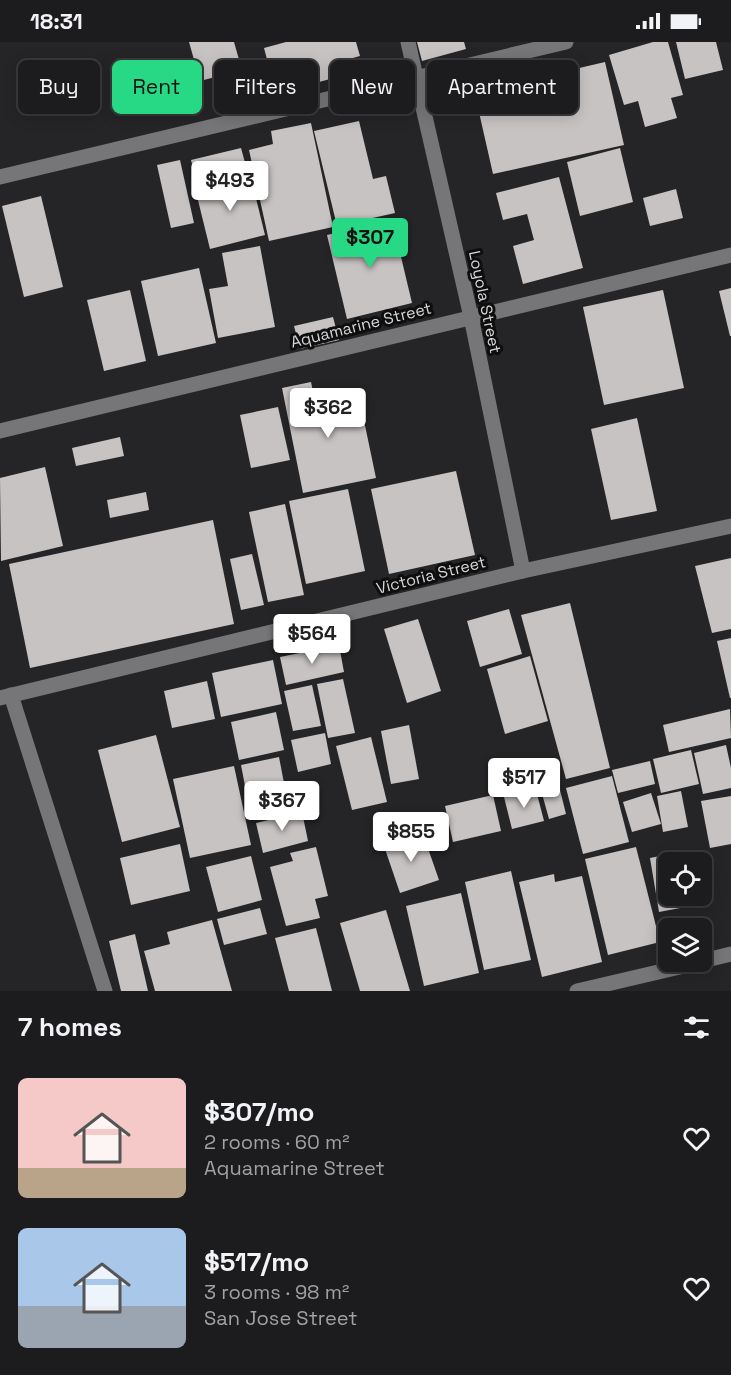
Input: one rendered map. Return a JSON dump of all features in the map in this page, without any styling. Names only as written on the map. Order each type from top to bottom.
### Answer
[{"type":"street","name":"Loyola Street","points":[[408,42],[471,317],[523,571]]},
{"type":"street","points":[[0,177],[566,42]]},
{"type":"street","name":"Aquamarine Street","points":[[0,431],[731,255]]},
{"type":"street","name":"Victoria Street","points":[[5,696],[523,571],[731,526]]},
{"type":"street","points":[[5,696],[105,991]]},
{"type":"street","points":[[712,958],[731,954]]},
{"type":"street","points":[[577,991],[658,971]]},
{"type":"building","points":[[189,42],[234,42],[239,60],[214,60],[214,77],[202,80],[202,60],[194,60]]},
{"type":"building","points":[[286,42],[356,42],[360,56],[346,60],[330,60],[330,79],[318,82],[318,60],[267,60],[264,48]]},
{"type":"building","points":[[417,42],[464,42],[466,49],[422,61]]},
{"type":"building","points":[[653,42],[668,42],[683,95],[671,98],[677,118],[645,127],[638,101],[624,105],[609,55]]},
{"type":"building","points":[[676,42],[716,42],[723,70],[685,79]]},
{"type":"building","points":[[605,62],[624,145],[493,174],[479,114],[578,114],[578,68]]},
{"type":"building","points":[[359,121],[373,179],[386,176],[395,213],[337,226],[314,131]]},
{"type":"building","points":[[311,123],[333,227],[269,241],[249,150],[273,144],[271,131]]},
{"type":"building","points":[[241,148],[247,170],[197,183],[191,160]]},
{"type":"building","points":[[620,148],[633,202],[580,216],[567,162]]},
{"type":"building","points":[[180,160],[194,223],[171,228],[157,165]]},
{"type":"building","points":[[250,174],[265,235],[210,249],[195,188]]},
{"type":"building","points":[[559,177],[583,268],[523,284],[513,246],[534,240],[527,214],[503,220],[496,193]]},
{"type":"building","points":[[676,189],[683,218],[650,226],[643,198]]},
{"type":"building","points":[[41,196],[63,287],[24,297],[2,206]]},
{"type":"building","points":[[392,219],[412,303],[347,319],[327,235]]},
{"type":"building","points":[[260,246],[275,327],[218,338],[209,289],[228,286],[222,253]]},
{"type":"building","points":[[199,268],[216,343],[158,356],[141,281]]},
{"type":"building","points":[[731,288],[731,336],[730,336],[719,291]]},
{"type":"building","points":[[130,290],[146,361],[104,371],[87,300]]},
{"type":"building","points":[[663,290],[684,388],[604,405],[583,307]]},
{"type":"building","points":[[333,317],[339,340],[300,349],[294,326]]},
{"type":"building","points":[[311,382],[315,401],[358,392],[376,478],[303,493],[282,388]]},
{"type":"building","points":[[278,407],[290,460],[251,468],[240,415]]},
{"type":"building","points":[[637,418],[657,511],[611,520],[591,429]]},
{"type":"building","points":[[120,437],[124,456],[76,466],[72,448]]},
{"type":"building","points":[[45,467],[63,546],[1,561],[0,478]]},
{"type":"building","points":[[456,471],[475,555],[389,574],[371,489]]},
{"type":"building","points":[[348,489],[365,571],[306,584],[289,501]]},
{"type":"building","points":[[146,492],[149,510],[110,518],[107,500]]},
{"type":"building","points":[[285,504],[304,595],[268,602],[249,512]]},
{"type":"building","points":[[213,520],[234,624],[30,668],[9,564]]},
{"type":"building","points":[[252,554],[264,605],[241,610],[230,559]]},
{"type":"building","points":[[731,558],[731,629],[712,633],[695,566]]},
{"type":"building","points":[[570,603],[610,768],[566,779],[521,615]]},
{"type":"building","points":[[509,609],[522,654],[480,667],[467,621]]},
{"type":"building","points":[[418,619],[441,691],[407,703],[384,629]]},
{"type":"building","points":[[731,638],[731,698],[730,698],[717,641]]},
{"type":"building","points":[[339,645],[344,672],[286,685],[280,657]]},
{"type":"building","points":[[530,656],[548,721],[505,734],[487,669]]},
{"type":"building","points":[[273,660],[282,704],[221,717],[212,673]]},
{"type":"building","points":[[343,679],[355,733],[328,738],[317,684]]},
{"type":"building","points":[[207,681],[215,719],[172,728],[164,691]]},
{"type":"building","points":[[312,685],[321,726],[293,731],[284,691]]},
{"type":"building","points":[[730,709],[731,738],[669,752],[663,725]]},
{"type":"building","points":[[276,712],[284,750],[239,760],[231,722]]},
{"type":"building","points":[[409,725],[419,779],[391,784],[381,731]]},
{"type":"building","points":[[325,733],[331,764],[298,772],[291,740]]},
{"type":"building","points":[[156,735],[180,827],[122,842],[98,750]]},
{"type":"building","points":[[371,737],[387,802],[352,810],[336,746]]},
{"type":"building","points":[[726,745],[731,768],[731,788],[703,794],[694,753]]},
{"type":"building","points":[[691,750],[699,784],[661,793],[653,759]]},
{"type":"building","points":[[279,757],[289,809],[251,817],[241,765]]},
{"type":"building","points":[[650,761],[655,784],[618,793],[612,770]]},
{"type":"building","points":[[234,766],[251,845],[190,858],[173,779]]},
{"type":"building","points":[[612,776],[629,842],[583,854],[566,788]]},
{"type":"building","points":[[559,786],[566,814],[549,819],[541,790]]},
{"type":"building","points":[[536,790],[544,821],[512,829],[504,797]]},
{"type":"building","points":[[681,791],[688,827],[663,832],[657,796]]},
{"type":"building","points":[[651,793],[661,824],[632,832],[623,802]]},
{"type":"building","points":[[493,795],[501,831],[453,842],[445,806]]},
{"type":"building","points":[[731,796],[731,844],[710,848],[701,801]]},
{"type":"building","points":[[302,812],[308,841],[263,853],[256,823]]},
{"type":"building","points":[[423,834],[439,880],[400,893],[384,846]]},
{"type":"building","points":[[180,844],[190,891],[131,905],[120,858]]},
{"type":"building","points":[[316,847],[328,896],[315,899],[320,918],[286,926],[270,867],[293,861],[290,853]]},
{"type":"building","points":[[636,847],[658,934],[658,942],[608,955],[585,859]]},
{"type":"building","points":[[251,856],[262,900],[218,912],[206,867]]},
{"type":"building","points":[[658,856],[658,906],[650,858]]},
{"type":"building","points":[[511,871],[531,960],[484,970],[465,882]]},
{"type":"building","points":[[554,874],[555,882],[582,876],[602,962],[542,977],[519,882]]},
{"type":"building","points":[[461,893],[479,973],[424,986],[406,906]]},
{"type":"building","points":[[658,906],[691,906],[659,912]]},
{"type":"building","points":[[260,908],[267,934],[224,945],[217,919]]},
{"type":"building","points":[[386,910],[410,991],[360,991],[340,923]]},
{"type":"building","points":[[212,920],[232,991],[155,991],[144,951],[170,944],[167,932]]},
{"type":"building","points":[[316,928],[332,991],[289,991],[275,938]]},
{"type":"building","points":[[135,934],[148,991],[121,991],[109,941]]}]
